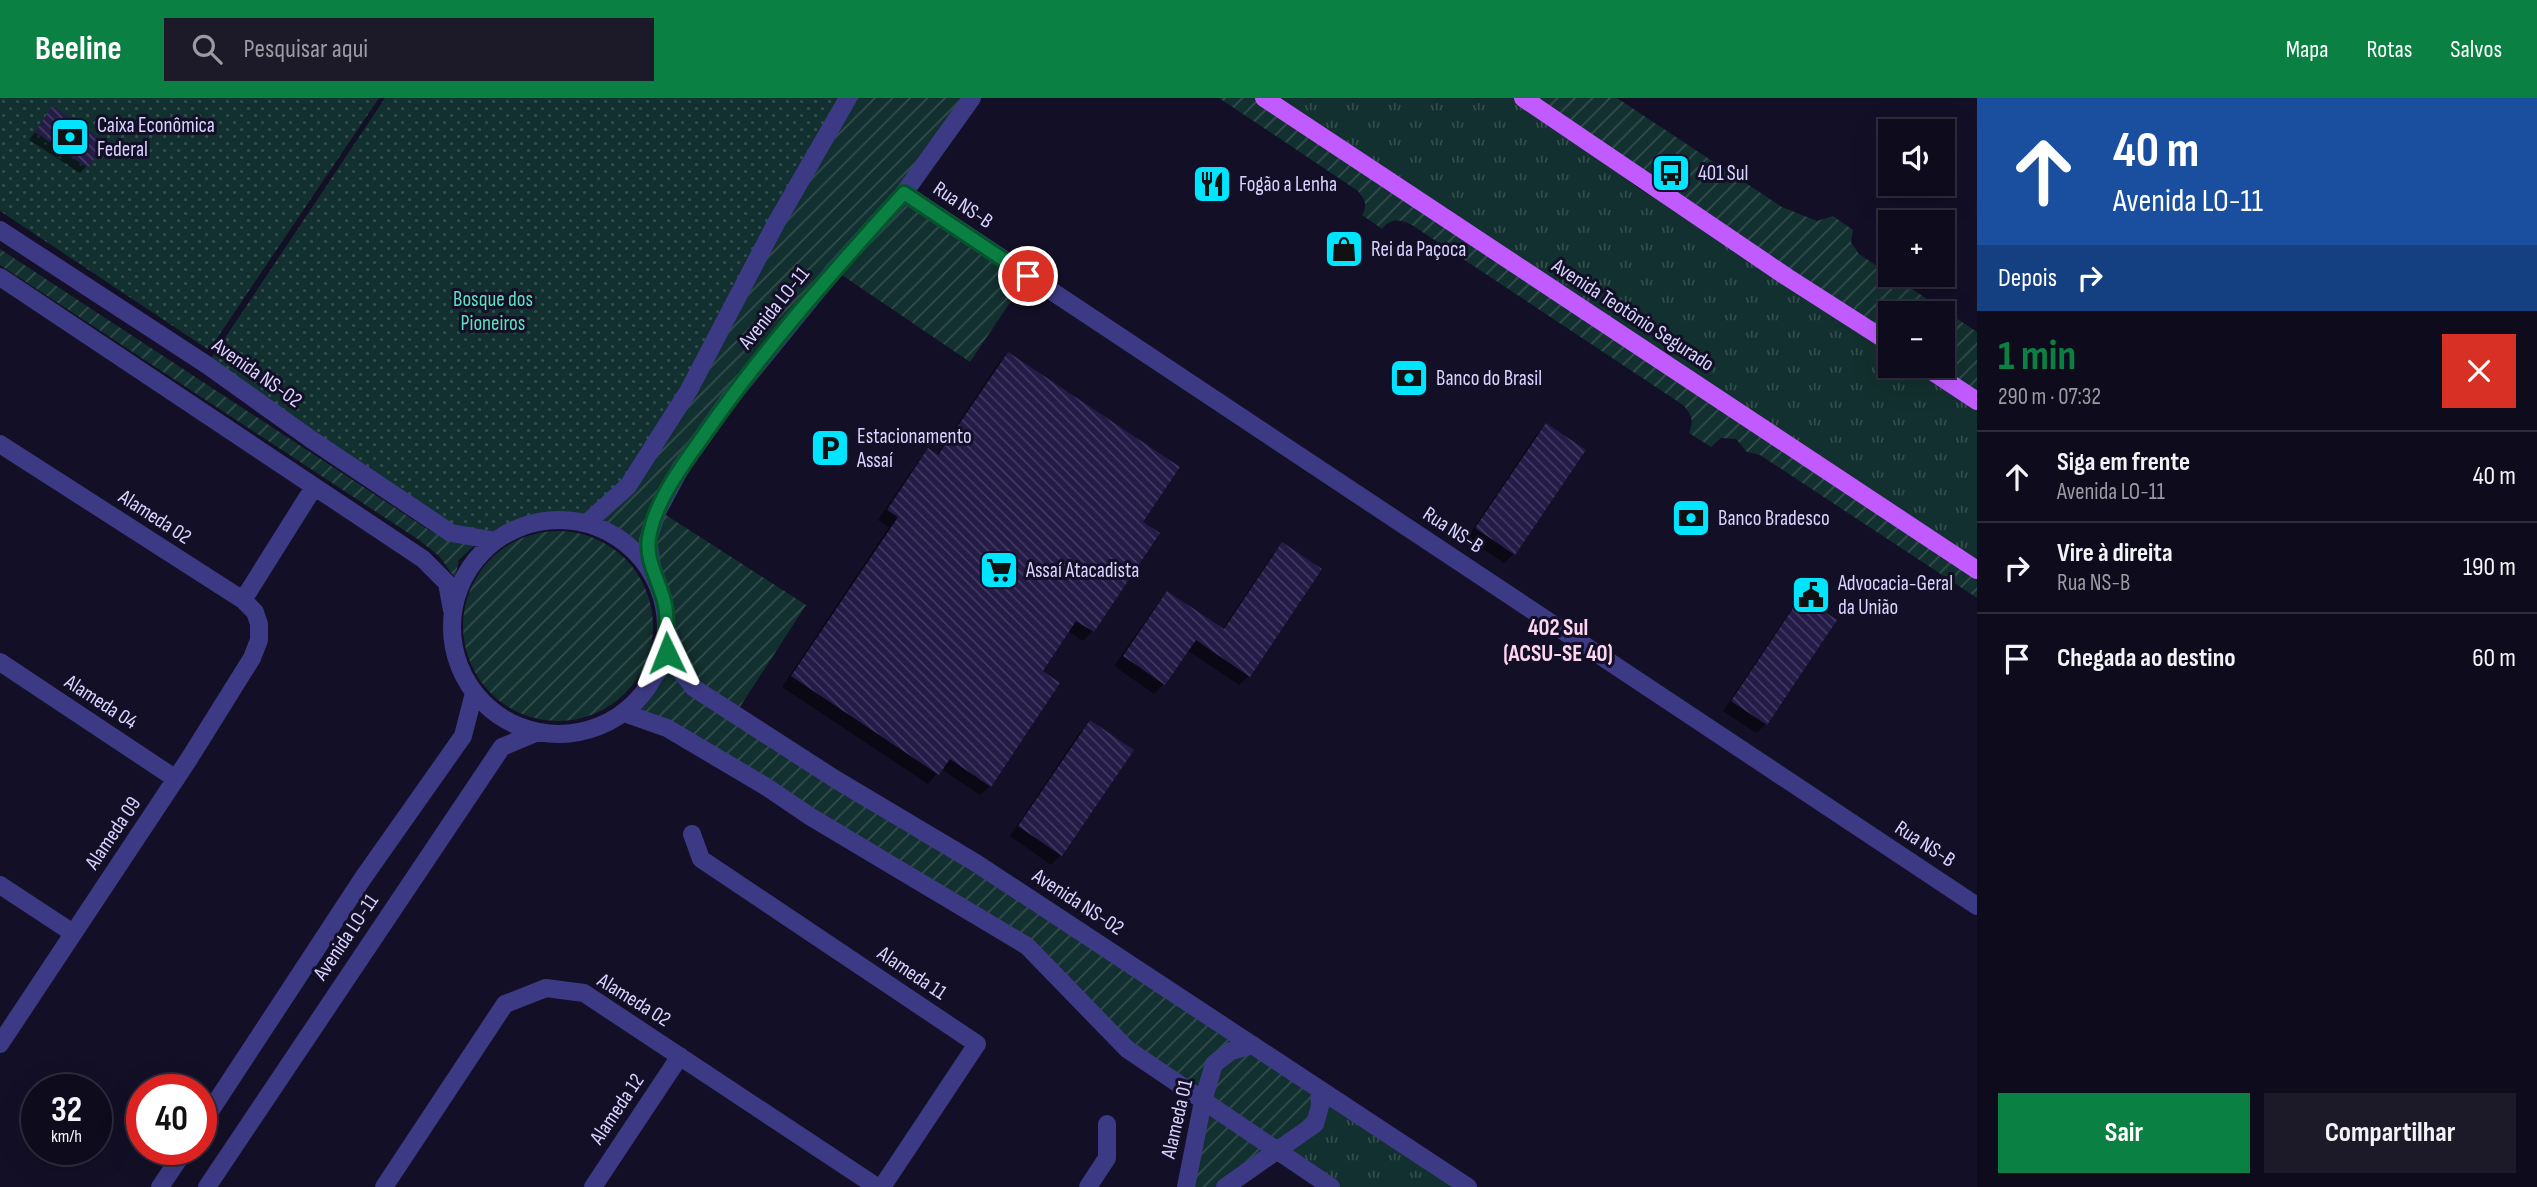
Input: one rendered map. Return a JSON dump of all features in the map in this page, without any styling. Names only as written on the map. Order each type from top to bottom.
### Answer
[{"type":"main road","name":"Avenida Teotônio Segurado","points":[[1264,98],[1977,570]]},
{"type":"main road","points":[[1523,98],[1878,335]]},
{"type":"main road","points":[[1942,378],[1977,401]]},
{"type":"street","name":"Avenida LO-11","points":[[588,522],[628,486],[689,390],[782,213],[848,98]]},
{"type":"street","name":"Avenida LO-11","points":[[652,566],[648,540],[658,510],[681,467],[730,398],[835,270],[904,193],[972,98]]},
{"type":"street","name":"Rua NS-B","points":[[904,193],[1977,906]]},
{"type":"street","name":"Avenida NS-02","points":[[0,230],[229,379],[312,440],[451,533],[491,541]]},
{"type":"street","points":[[0,277],[423,559],[447,583],[452,610],[454,659],[473,697],[504,721],[538,732],[568,733],[627,714],[667,653],[665,606],[652,566],[617,538],[588,522],[548,521],[491,541],[464,581],[452,610]]},
{"type":"street","name":"Alameda 02","points":[[0,444],[243,600],[255,612],[259,624],[257,645]]},
{"type":"street","points":[[243,600],[314,487]]},
{"type":"street","name":"Alameda 09","points":[[0,1044],[176,779],[252,658],[257,645]]},
{"type":"street","name":"Avenida NS-02","points":[[667,653],[694,688],[835,779],[976,863],[1468,1187]]},
{"type":"street","name":"Alameda 04","points":[[0,662],[176,779]]},
{"type":"street","name":"Avenida LO-11","points":[[217,1101],[363,878],[463,736],[473,697]]},
{"type":"street","points":[[627,714],[667,728],[1027,946],[1127,1049],[1331,1187]]},
{"type":"street","name":"Avenida LO-11","points":[[207,1187],[502,747],[538,732]]},
{"type":"street","name":"Alameda 11","points":[[692,834],[701,859],[977,1044],[879,1187]]},
{"type":"street","points":[[0,885],[73,933]]},
{"type":"street","name":"Alameda 02","points":[[384,1187],[505,1004],[546,988],[584,993],[879,1187]]},
{"type":"street","name":"Alameda 01","points":[[1186,1187],[1203,1101],[1214,1065],[1231,1051],[1253,1045]]},
{"type":"street","name":"Alameda 12","points":[[593,1187],[680,1056]]},
{"type":"street","points":[[1225,1187],[1315,1124],[1320,1106],[1319,1089]]},
{"type":"street","points":[[1088,1187],[1107,1158],[1107,1124]]},
{"type":"street","points":[[160,1187],[175,1165]]},
{"type":"green space","points":[[0,98],[379,98],[209,350],[0,211]]},
{"type":"green space","name":"Bosque dos Pioneiros","points":[[385,98],[847,98],[628,486],[588,522],[548,521],[491,540],[451,533],[207,365]]},
{"type":"green space","points":[[848,98],[972,98],[904,192],[1028,276],[970,362],[836,271],[730,398],[658,510],[806,605],[736,713],[1319,1089],[1315,1124],[1225,1187],[1186,1187],[1203,1101],[1127,1049],[1027,946],[627,714],[667,653],[665,606],[652,566],[617,538],[588,522],[628,486]]},
{"type":"green space","points":[[1219,98],[1264,98],[1977,570],[1977,598],[1760,455],[1747,452],[1736,439],[1721,438],[1711,447],[1689,433],[1691,418],[1683,405],[1412,225],[1396,221],[1382,229],[1362,215],[1365,203],[1358,191]]},
{"type":"green space","points":[[1264,98],[1521,98],[1638,188],[1878,335],[1878,378],[1942,378],[1977,401],[1977,570]]},
{"type":"green space","points":[[1524,98],[1617,98],[1782,207],[1817,221],[1833,216],[1853,230],[1851,242],[1859,254],[1878,267],[1878,287],[1909,287],[1930,301],[1878,301],[1878,335]]},
{"type":"green space","points":[[0,249],[429,530],[452,541],[477,543],[459,560],[455,578],[439,556],[419,540],[0,265]]},
{"type":"green space","points":[[1955,317],[1977,332],[1977,401],[1942,378],[1955,378]]},
{"type":"green space","points":[[558,531],[594,538],[625,559],[646,590],[653,626],[646,662],[625,693],[594,714],[558,721],[522,714],[491,693],[470,662],[463,626],[470,590],[491,559],[522,538]]},
{"type":"green space","points":[[1319,1089],[1468,1187],[1331,1187],[1277,1150]]},
{"type":"building","name":"Caixa Econômica Federal","points":[[52,106],[106,142],[88,168],[35,132]]},
{"type":"building","name":"Assaí Atacadista","points":[[1008,352],[1180,467],[1143,522],[1160,533],[1094,632],[1076,621],[1043,671],[1060,683],[991,787],[950,759],[939,775],[791,676],[898,517],[887,510],[928,448],[938,455]]},
{"type":"building","points":[[1546,423],[1586,450],[1515,555],[1475,528]]},
{"type":"building","points":[[1282,542],[1322,569],[1250,677],[1196,640],[1165,685],[1123,656],[1167,591],[1224,629]]},
{"type":"building","points":[[1801,596],[1837,620],[1767,725],[1731,701]]},
{"type":"building","points":[[1090,720],[1134,750],[1062,856],[1018,826]]},
{"type":"place","name":"Caixa Econômica Federal","points":[[70,137]]},
{"type":"place","name":"401 Sul","points":[[1671,173]]},
{"type":"place","name":"Fogão a Lenha","points":[[1212,184]]},
{"type":"place","name":"Rei da Paçoca","points":[[1344,249]]},
{"type":"place","name":"Banco do Brasil","points":[[1409,378]]},
{"type":"place","name":"Estacionamento Assaí","points":[[830,448]]},
{"type":"place","name":"Banco Bradesco","points":[[1691,518]]},
{"type":"place","name":"Assaí Atacadista","points":[[999,570]]},
{"type":"place","name":"Advocacia-Geral da União","points":[[1811,595]]},
{"type":"district","name":"402 Sul (ACSU-SE 40)","points":[[1558,641]]},
{"type":"route","points":[[667,653],[665,606],[652,566],[648,540],[658,510],[681,467],[730,398],[835,270],[904,193],[1028,276]]}]
